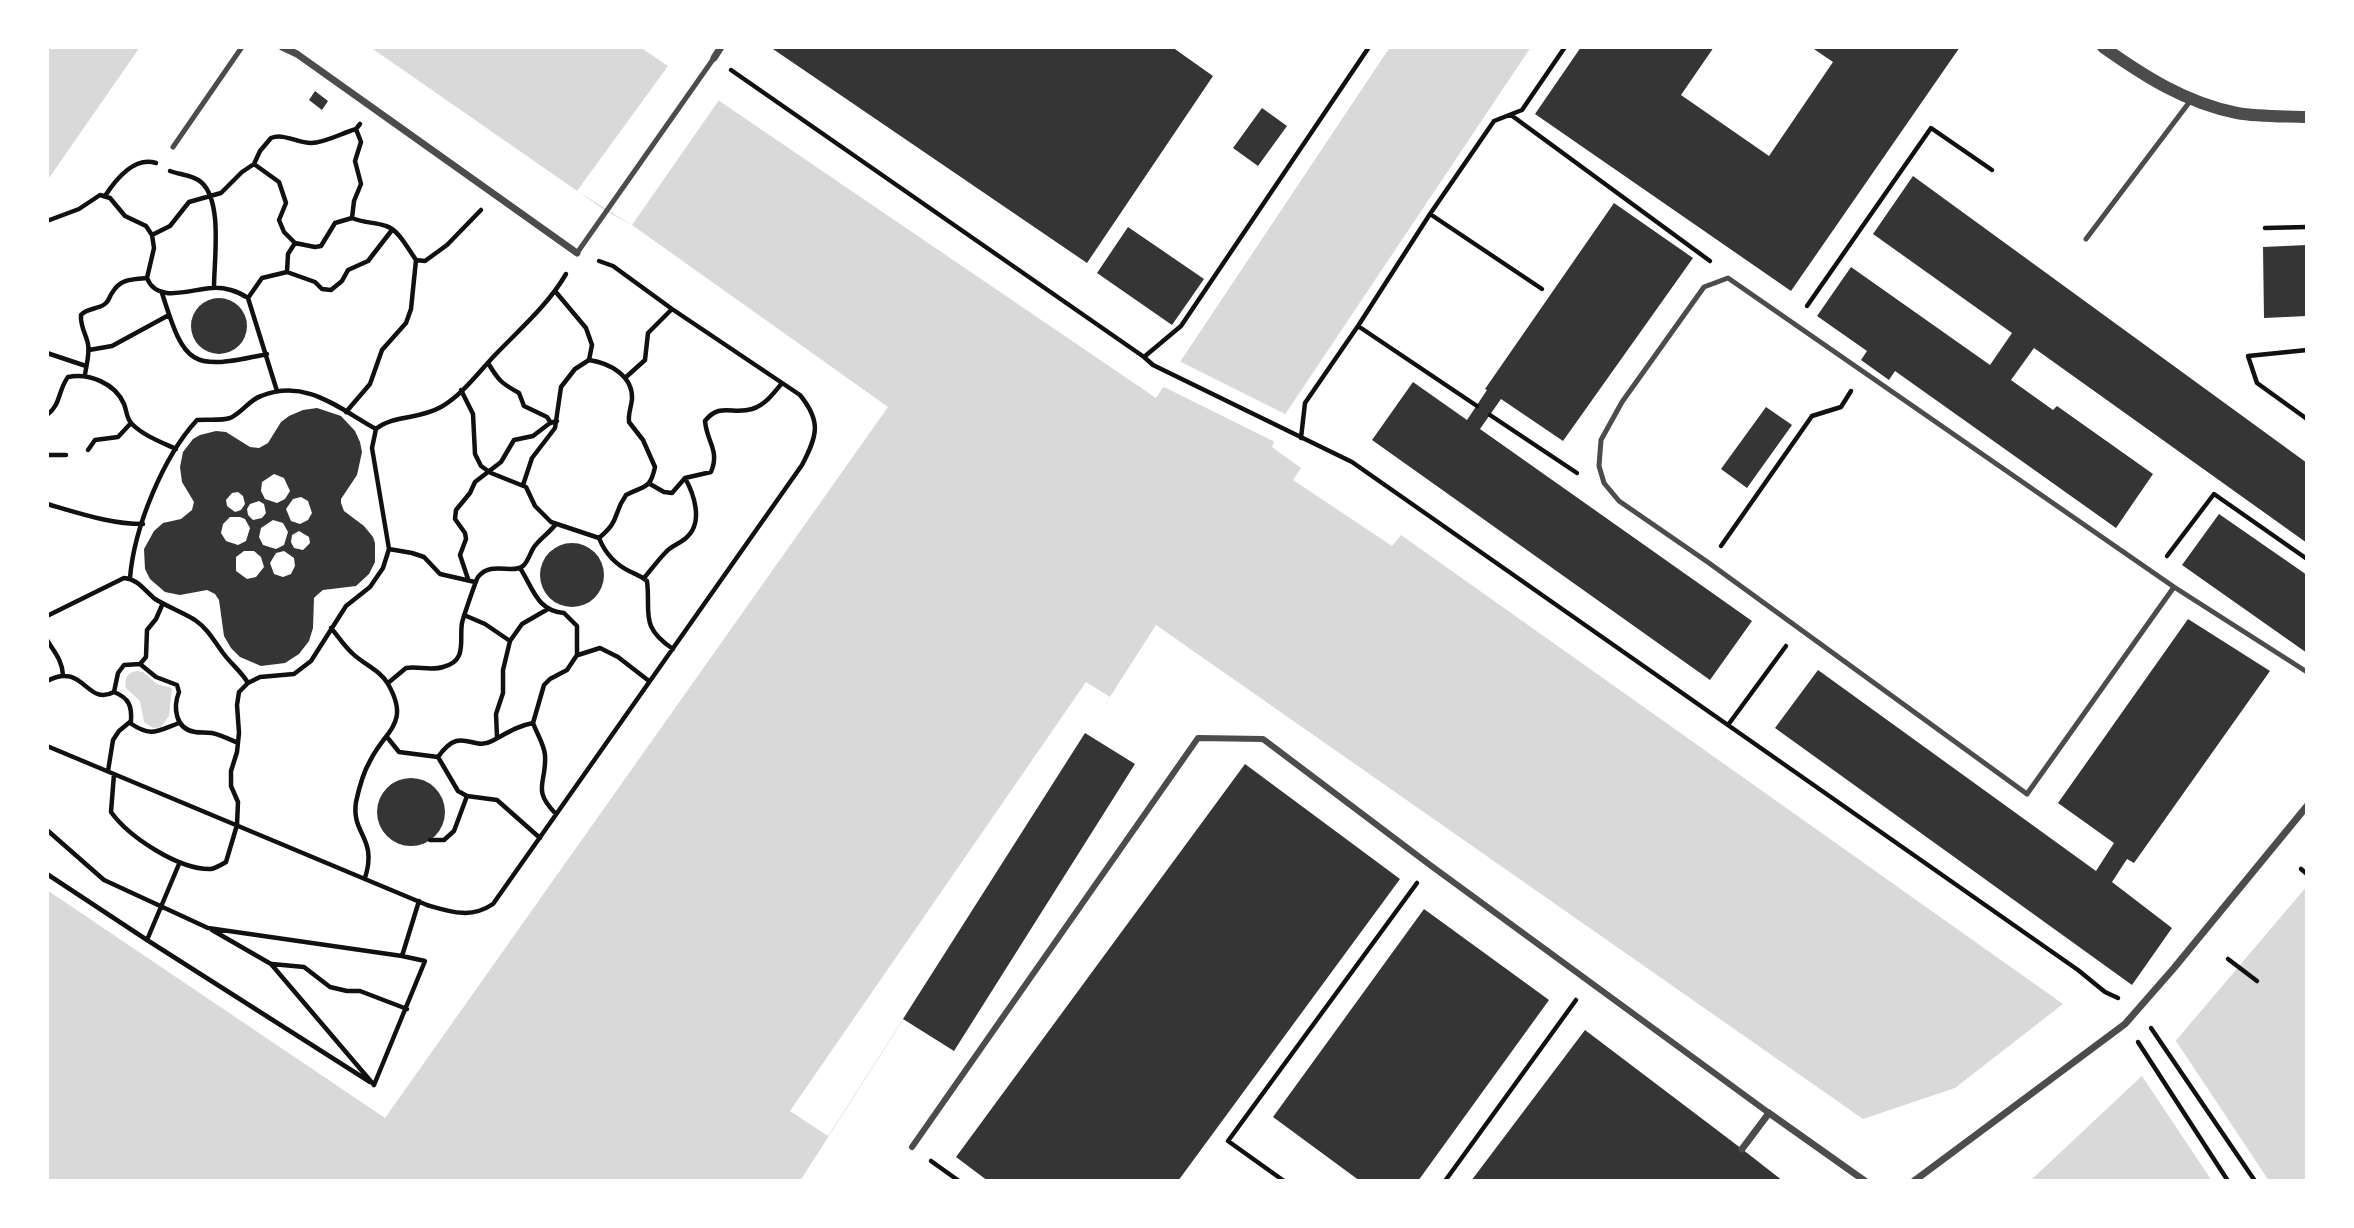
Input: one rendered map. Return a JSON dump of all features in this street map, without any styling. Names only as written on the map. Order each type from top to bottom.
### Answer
[{"type":"street","points":[[282,47],[297,54],[577,253]]},
{"type":"street","points":[[714,58],[721,47]]},
{"type":"street","points":[[2102,47],[2147,78],[2191,100],[2239,114],[2307,117]]},
{"type":"street","points":[[912,1147],[1198,738],[1263,739],[1430,865],[1865,1181]]},
{"type":"street","points":[[1914,1181],[2125,1024],[2307,806]]},
{"type":"street","points":[[1742,1149],[1769,1113]]},
{"type":"lane","points":[[173,147],[242,47]]},
{"type":"lane","points":[[577,253],[714,58]]},
{"type":"lane","points":[[2087,239],[2191,100]]},
{"type":"lane","points":[[2174,587],[2027,794],[1619,501],[1604,483],[1598,466],[1601,440],[1622,402],[1704,287],[1728,278],[2174,587],[2307,672]]},
{"type":"path","points":[[1144,356],[1181,326],[1369,47]]},
{"type":"path","points":[[1301,438],[1305,403],[1430,214],[1494,121],[1522,110],[1564,47]]},
{"type":"path","points":[[714,58],[1144,356],[1153,365],[1352,462],[2078,970],[2105,992]]},
{"type":"path","points":[[152,236],[170,226],[189,202],[221,193],[254,164],[265,144],[277,136],[301,142],[318,142],[356,129],[374,108]]},
{"type":"path","points":[[1511,115],[1702,253],[1728,278]]},
{"type":"path","points":[[1795,324],[1931,128],[1992,170]]},
{"type":"path","points":[[352,218],[354,201],[361,184],[355,161],[361,142],[356,129]]},
{"type":"path","points":[[105,196],[114,182],[132,166],[150,161],[203,183],[216,220],[214,287]]},
{"type":"path","points":[[254,164],[279,182],[286,203],[279,220],[284,232],[295,243],[321,246],[335,223],[352,218],[388,226],[416,260],[411,309],[406,323],[382,350],[370,384],[346,412]]},
{"type":"path","points":[[416,260],[425,261],[447,245],[496,195]]},
{"type":"path","points":[[47,221],[79,209],[94,198],[110,198],[125,216],[146,226],[152,236],[154,248],[147,278]]},
{"type":"path","points":[[1430,214],[1542,289]]},
{"type":"path","points":[[2265,228],[2307,227]]},
{"type":"path","points":[[248,298],[262,278],[287,272],[315,282],[322,289],[331,290],[342,281],[348,270],[368,261],[392,230]]},
{"type":"path","points":[[287,272],[288,254],[295,243]]},
{"type":"path","points":[[47,746],[108,771],[114,774],[237,825],[365,878],[419,901],[451,912],[481,912],[493,904],[802,465],[817,428],[810,408],[800,395],[613,266],[577,253],[555,291],[476,379],[442,407],[419,417],[386,422],[376,429],[372,449],[389,549],[383,568],[370,587],[346,606],[318,652],[294,674],[260,677],[239,692],[238,743],[236,761],[231,772],[231,786],[238,802],[237,825],[226,862],[214,869],[178,864],[117,820],[111,812],[114,774]]},
{"type":"path","points":[[147,278],[162,293],[176,337],[191,356],[215,363],[267,354]]},
{"type":"path","points":[[85,375],[89,350],[80,322],[81,314],[86,309],[100,307],[108,302],[123,281],[147,278]]},
{"type":"path","points":[[162,293],[214,287],[248,298],[277,391]]},
{"type":"path","points":[[555,291],[586,328],[592,345],[589,360]]},
{"type":"path","points":[[625,378],[645,360],[648,333],[672,309]]},
{"type":"path","points":[[89,350],[112,346],[169,315]]},
{"type":"path","points":[[1358,326],[1477,406]]},
{"type":"path","points":[[2307,350],[2248,356],[2257,383],[2307,419]]},
{"type":"path","points":[[47,353],[86,366]]},
{"type":"path","points":[[523,485],[532,458],[555,428],[561,387],[575,369],[589,360],[621,373],[632,397],[629,422],[643,440],[655,467],[650,484],[626,495],[612,527],[599,538]]},
{"type":"path","points":[[488,363],[505,387],[519,393],[523,406],[547,417],[551,423]]},
{"type":"path","points":[[1709,564],[1812,416],[1841,407],[1863,372]]},
{"type":"path","points":[[47,415],[58,404],[61,386],[68,377],[85,375],[96,379],[119,395],[131,423],[146,435],[176,449]]},
{"type":"path","points":[[650,484],[664,492],[672,493],[685,478],[711,472],[716,460],[714,449],[706,435],[705,421],[718,410],[752,409],[766,401],[782,383]]},
{"type":"path","points":[[130,578],[132,556],[152,494],[186,432],[197,420],[229,418],[258,396],[277,391],[298,390],[317,394],[376,429]]},
{"type":"path","points":[[461,390],[473,414],[475,454],[481,466],[489,472],[523,485],[542,514],[556,524],[599,538],[608,556],[644,578],[651,625],[662,642],[673,649]]},
{"type":"path","points":[[1490,415],[1619,501]]},
{"type":"path","points":[[468,579],[460,555],[466,540],[465,533],[455,519],[456,510],[475,482],[501,462],[514,440],[533,436],[557,421]]},
{"type":"path","points":[[88,450],[95,440],[118,437],[131,423]]},
{"type":"path","points":[[47,455],[66,455]]},
{"type":"path","points":[[644,578],[665,553],[694,529],[693,493],[685,478]]},
{"type":"path","points":[[2155,573],[2214,494],[2307,559]]},
{"type":"path","points":[[47,503],[105,521],[143,524]]},
{"type":"path","points":[[520,568],[533,548],[556,524]]},
{"type":"path","points":[[389,549],[424,557],[440,574],[475,582]]},
{"type":"path","points":[[388,683],[406,668],[438,668],[452,663],[463,649],[461,633],[464,615],[479,575],[492,568],[520,568]]},
{"type":"path","points":[[520,568],[533,595],[548,609],[564,613],[573,620],[577,626],[578,655]]},
{"type":"path","points":[[47,616],[124,578],[130,578],[163,603],[194,619],[213,636],[223,653],[241,671],[248,683]]},
{"type":"path","points":[[141,664],[146,657],[147,630],[156,620],[163,603]]},
{"type":"path","points":[[497,737],[496,714],[503,693],[503,670],[510,641],[523,624],[548,609]]},
{"type":"path","points":[[464,615],[485,624],[510,641]]},
{"type":"path","points":[[331,628],[353,654],[388,683],[398,711],[392,731],[370,760],[356,800],[355,819],[368,845],[370,861],[365,878]]},
{"type":"path","points":[[1728,725],[1798,628]]},
{"type":"path","points":[[47,640],[58,655],[63,675]]},
{"type":"path","points":[[556,814],[546,804],[541,787],[546,757],[544,745],[533,723],[544,685],[566,670],[578,655],[600,648],[618,657],[650,681]]},
{"type":"path","points":[[114,692],[118,673],[124,665],[141,664],[156,677],[177,685],[179,692],[176,713],[179,723],[186,729],[221,735],[238,743]]},
{"type":"path","points":[[47,681],[63,675],[77,680],[99,696],[114,692],[124,695],[129,702],[132,711],[130,723],[119,731],[113,740],[108,771]]},
{"type":"path","points":[[130,723],[151,733],[179,723]]},
{"type":"path","points":[[438,757],[451,742],[491,742],[521,725],[533,723]]},
{"type":"path","points":[[387,737],[399,752],[438,757]]},
{"type":"path","points":[[438,757],[458,792],[467,796],[497,800],[540,838]]},
{"type":"path","points":[[430,840],[444,840],[454,831],[467,796]]},
{"type":"path","points":[[47,830],[104,880],[208,928],[271,964],[374,1085]]},
{"type":"path","points":[[147,940],[178,864]]},
{"type":"path","points":[[1284,1181],[1228,1141],[1430,865]]},
{"type":"path","points":[[2301,869],[2307,874]]},
{"type":"path","points":[[47,874],[374,1085]]},
{"type":"path","points":[[402,956],[419,901]]},
{"type":"path","points":[[208,928],[425,961],[374,1085]]},
{"type":"path","points":[[2228,959],[2256,981]]},
{"type":"path","points":[[271,964],[304,967],[330,987],[347,992],[360,991],[407,1009]]},
{"type":"path","points":[[1445,1181],[1590,981]]},
{"type":"path","points":[[2151,1028],[2255,1181]]},
{"type":"path","points":[[2137,1041],[2228,1181]]},
{"type":"path","points":[[912,1147],[959,1181]]},
{"type":"shaded area","points":[[47,47],[140,47],[47,181]]},
{"type":"shaded area","points":[[370,47],[640,47],[1156,398],[1390,47],[1531,47],[1286,413],[1272,447],[1301,468],[1293,480],[1392,546],[1401,535],[2063,1004],[1955,1088],[1863,1119],[1156,625],[800,1181],[47,1181],[47,890],[385,1118],[888,407],[632,225],[606,211]]},
{"type":"shaded area","points":[[137,671],[143,672],[157,684],[172,688],[169,716],[161,727],[153,728],[144,722],[140,701],[126,688],[127,676]]},
{"type":"shaded area","points":[[2307,886],[2307,1181],[2030,1181],[2162,1057]]},
{"type":"pier","points":[[668,66],[719,100],[632,225],[577,191]]},
{"type":"pier","points":[[1177,360],[1289,416],[1277,443],[1160,385]]},
{"type":"pier","points":[[1086,682],[1110,697],[828,1136],[790,1111]]},
{"type":"pier","points":[[2174,1038],[2269,1181],[2212,1181],[2140,1073]]},
{"type":"building","points":[[770,47],[1172,47],[1213,76],[1087,263]]},
{"type":"building","points":[[1581,47],[1714,47],[1681,95],[1769,156],[1833,62],[1811,47],[1960,47],[1791,291],[1535,114]]},
{"type":"building","points":[[315,91],[328,101],[322,110],[309,100]]},
{"type":"building","points":[[1262,108],[1287,126],[1258,166],[1233,148]]},
{"type":"building","points":[[1913,176],[2307,463],[2307,543],[2034,348],[2011,380],[2053,410],[2057,406],[2153,474],[2116,528],[1895,371],[1889,380],[1861,360],[1867,351],[1817,316],[1851,267],[1990,365],[2012,333],[1873,234]]},
{"type":"building","points":[[1614,203],[1693,258],[1563,441],[1501,399],[1480,429],[1752,621],[1710,680],[1372,440],[1413,382],[1467,420],[1487,390],[1485,389]]},
{"type":"building","points":[[1128,227],[1204,279],[1172,325],[1097,273]]},
{"type":"building","points":[[2307,245],[2307,316],[2264,318],[2263,247]]},
{"type":"building","points":[[213,298],[225,298],[235,302],[243,310],[247,326],[243,342],[235,350],[225,354],[213,354],[203,350],[195,342],[191,332],[191,320],[195,310],[203,302]]},
{"type":"building","points":[[1766,407],[1792,425],[1747,488],[1721,469]]},
{"type":"building","points":[[317,408],[341,416],[355,431],[362,452],[357,475],[341,503],[344,511],[364,526],[373,537],[375,562],[369,574],[356,586],[323,590],[314,598],[313,628],[309,641],[299,654],[285,663],[261,666],[240,657],[231,648],[224,636],[219,600],[215,594],[207,590],[180,595],[165,592],[150,579],[145,569],[144,549],[154,531],[163,523],[181,519],[192,510],[194,502],[182,482],[180,467],[183,452],[193,439],[216,431],[226,432],[250,447],[259,448],[268,443],[281,422],[303,410]],"holes":[[[274,474],[284,478],[290,491],[285,499],[277,503],[265,499],[261,491],[262,482]],[[238,492],[243,496],[245,504],[241,510],[235,512],[227,506],[226,500],[232,493]],[[301,497],[308,501],[312,513],[308,520],[300,524],[291,521],[286,509],[293,499]],[[259,501],[264,504],[266,513],[262,518],[253,520],[247,509],[250,504]],[[230,517],[245,519],[250,528],[246,541],[238,545],[226,541],[221,533],[223,524]],[[273,520],[283,523],[288,532],[284,545],[276,549],[263,545],[259,537],[261,528]],[[299,531],[309,537],[310,543],[303,550],[294,548],[292,535]],[[244,551],[254,551],[261,557],[264,567],[256,577],[247,579],[236,571],[236,557]],[[284,551],[294,558],[295,566],[291,574],[283,577],[274,574],[270,563],[276,553]]]},
{"type":"building","points":[[2219,514],[2307,575],[2307,653],[2182,565]]},
{"type":"building","points":[[572,543],[590,549],[598,557],[604,575],[598,593],[590,601],[572,607],[554,601],[546,593],[540,575],[546,557],[554,549]]},
{"type":"building","points":[[2188,619],[2270,671],[2134,863],[2127,859],[2112,882],[2172,928],[2132,985],[1775,728],[1818,670],[2096,871],[2114,843],[2058,803]]},
{"type":"building","points":[[1085,733],[1135,764],[954,1051],[903,1019]]},
{"type":"building","points":[[1245,764],[1400,879],[1178,1181],[988,1181],[956,1157]]},
{"type":"building","points":[[411,778],[424,780],[435,788],[443,799],[443,825],[435,836],[424,844],[411,846],[398,844],[387,836],[379,825],[377,812],[379,799],[387,788],[398,780]]},
{"type":"building","points":[[1424,909],[1549,1000],[1418,1181],[1360,1181],[1273,1117]]},
{"type":"building","points":[[1585,1030],[1742,1149],[1783,1181],[1471,1181]]}]
